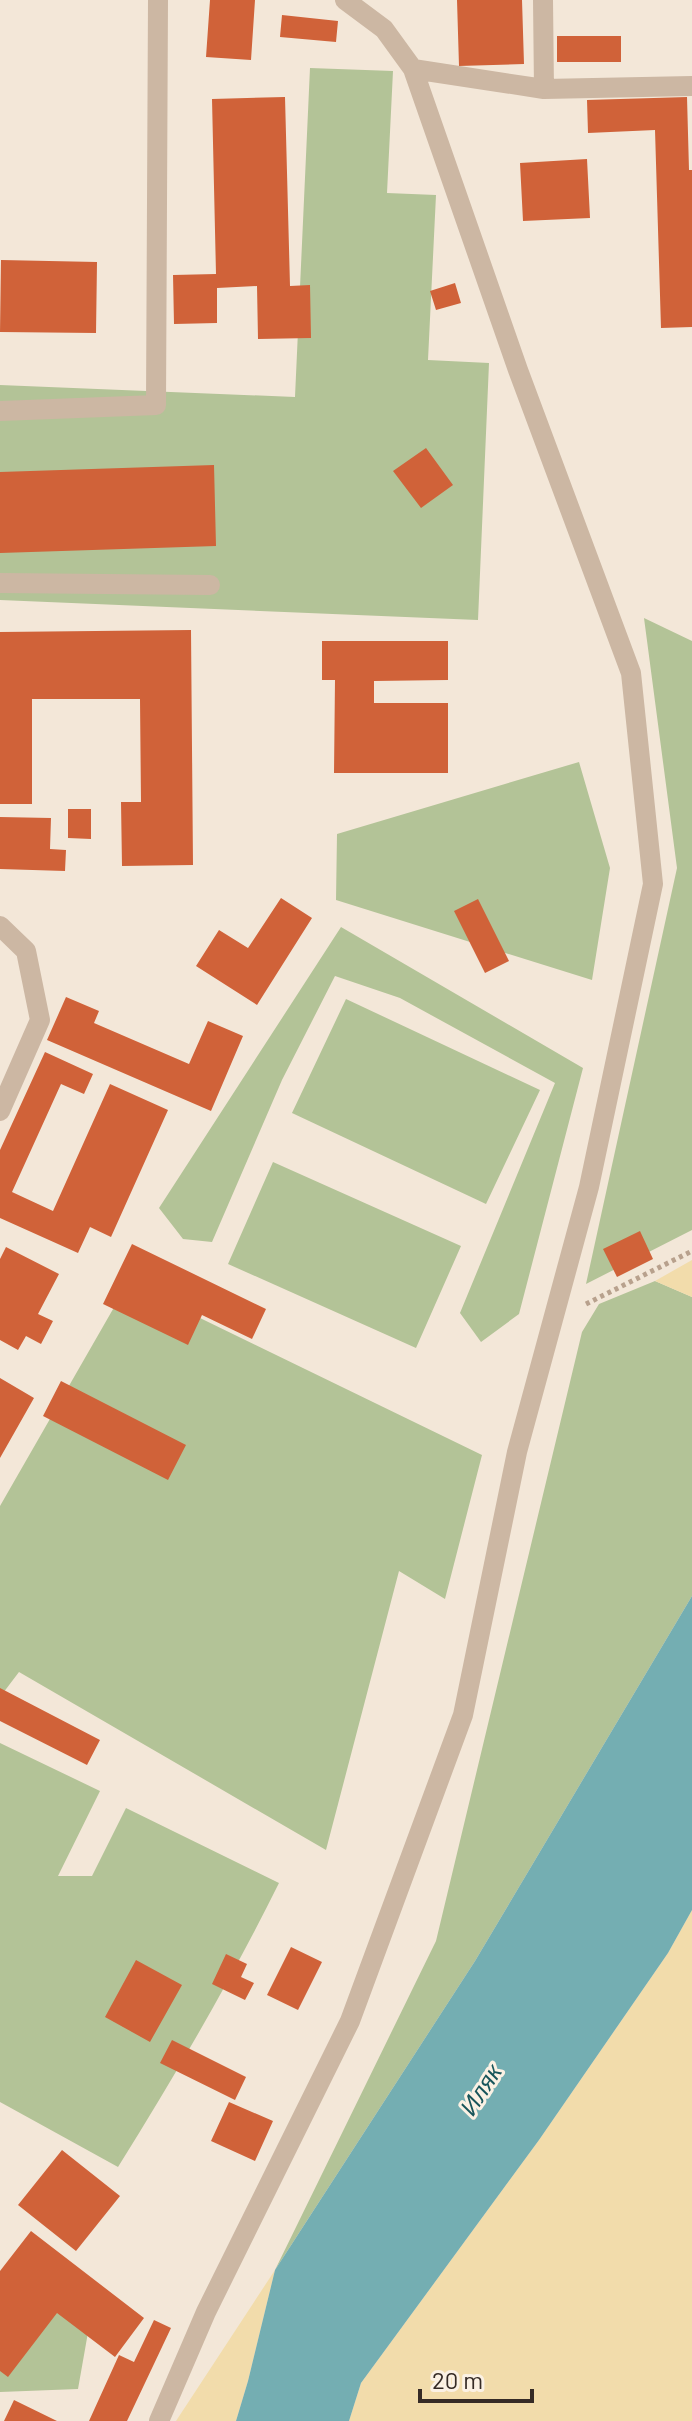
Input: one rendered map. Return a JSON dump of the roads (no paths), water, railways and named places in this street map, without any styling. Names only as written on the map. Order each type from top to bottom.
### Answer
[{"type":"street","points":[[0,411],[156,405],[158,0]]},
{"type":"street","points":[[159,2421],[206,2312],[350,2021],[463,1715],[517,1452],[589,1187],[653,884],[631,673],[518,370],[413,69],[384,29],[345,0]]},
{"type":"street","points":[[543,0],[544,89]]},
{"type":"street","points":[[413,69],[544,89],[692,86]]},
{"type":"street","points":[[0,583],[210,585]]},
{"type":"street","points":[[0,926],[26,951],[40,1020],[0,1111]]},
{"type":"water","name":"Иляк","points":[[692,1596],[692,1910],[668,1953],[539,2140],[361,2383],[349,2421],[236,2421],[275,2270],[475,1961]]}]
